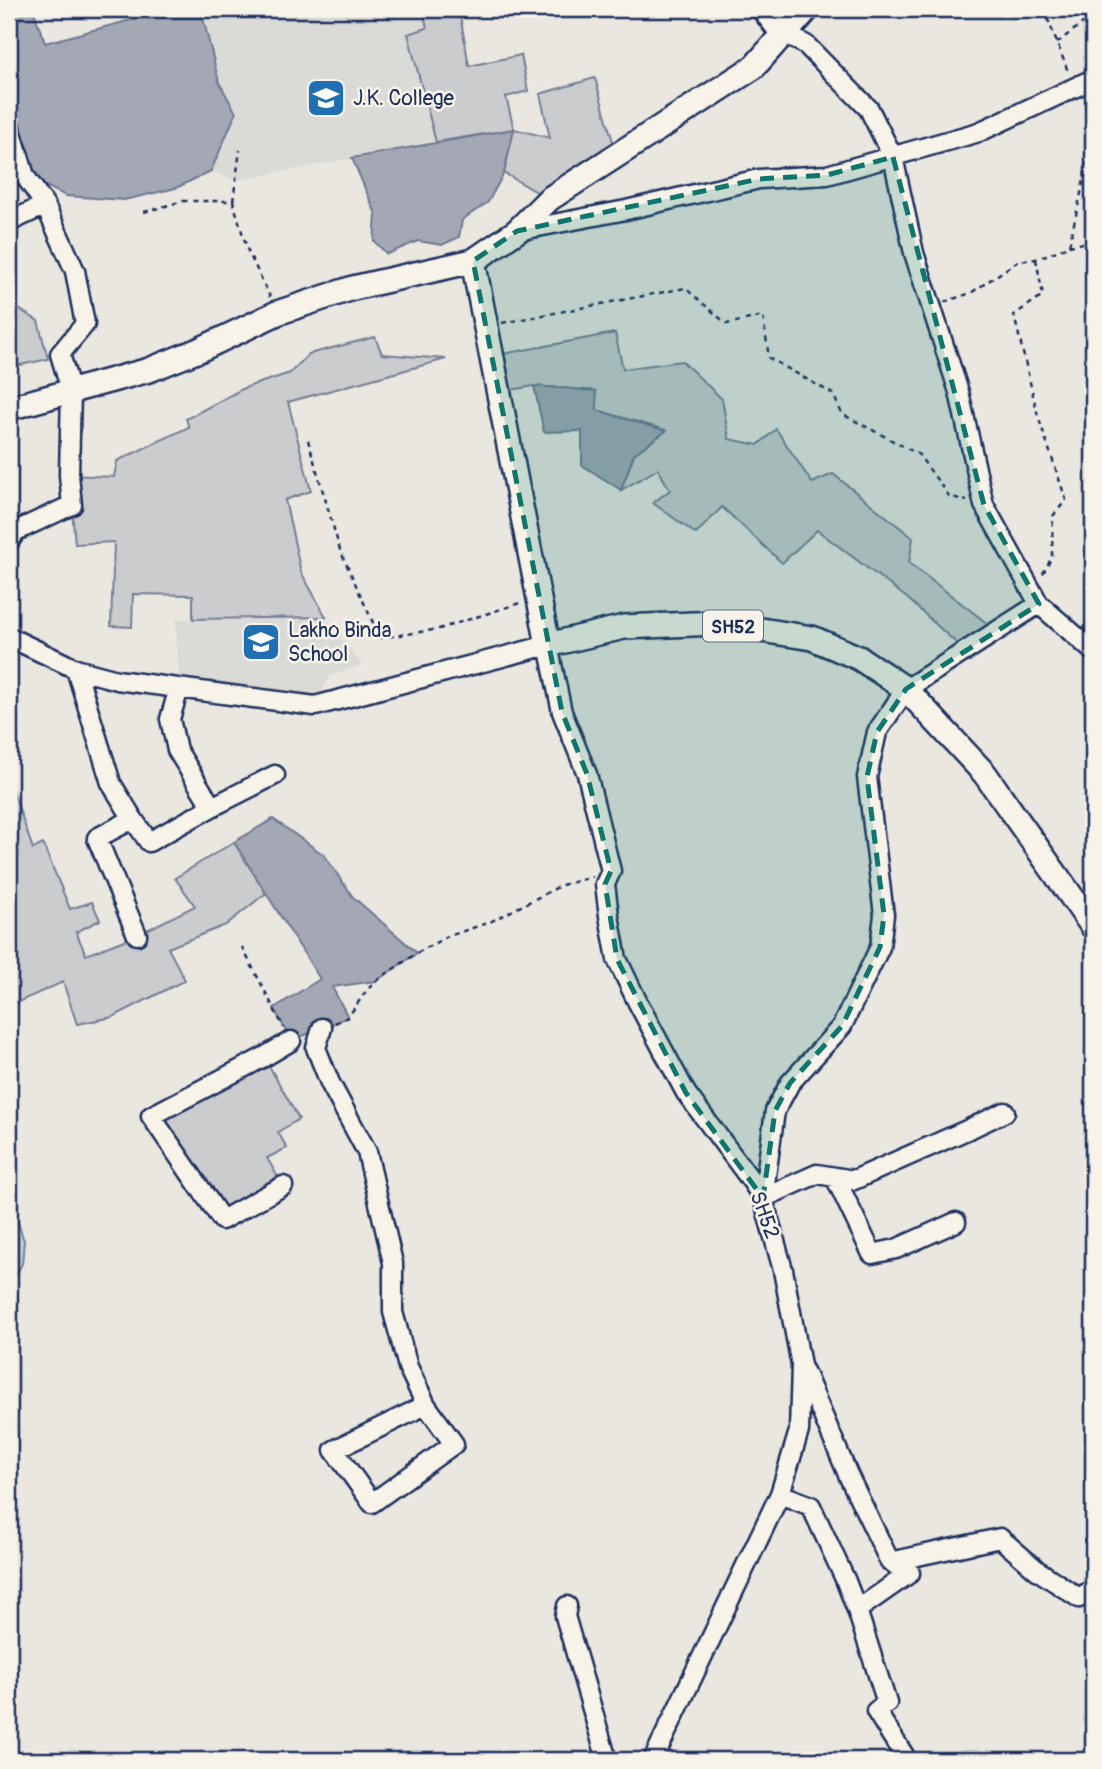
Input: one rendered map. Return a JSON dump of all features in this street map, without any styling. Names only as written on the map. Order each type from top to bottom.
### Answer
[{"type":"highway","points":[[766,9],[784,33],[805,9]]},
{"type":"main road","points":[[9,408],[149,370],[277,313],[353,288],[473,261],[517,231],[549,199],[754,67],[784,33]]},
{"type":"main road","name":"SH52","points":[[473,261],[548,645],[624,627],[716,623],[812,638],[859,658],[906,689],[985,774],[1093,927]]},
{"type":"street","points":[[784,33],[806,44],[869,109],[893,157],[914,253],[958,393],[984,505],[1036,598],[1093,650]]},
{"type":"street","points":[[517,231],[625,210],[759,179],[827,175],[979,132],[1083,83]]},
{"type":"street","points":[[9,123],[26,176],[45,205],[75,271],[85,324],[60,354],[71,391],[69,475],[72,505],[16,531],[9,542]]},
{"type":"street","points":[[9,222],[45,205]]},
{"type":"street","points":[[763,1198],[775,1111],[790,1083],[842,1026],[880,947],[884,915],[867,777],[877,732],[906,689],[1036,598]]},
{"type":"street","points":[[9,637],[76,669],[117,680],[314,706],[548,645]]},
{"type":"street","name":"SH52","points":[[548,645],[562,712],[587,774],[611,871],[605,884],[617,959],[686,1093],[763,1198],[783,1270],[801,1365],[799,1431],[780,1494],[653,1760]]},
{"type":"street","points":[[76,669],[111,783],[149,842],[275,775]]},
{"type":"street","points":[[179,688],[170,719],[177,750],[212,807]]},
{"type":"street","points":[[133,819],[97,838],[137,935]]},
{"type":"street","points":[[322,1028],[316,1048],[330,1083],[367,1152],[393,1263],[393,1312],[408,1367],[426,1405],[454,1444],[373,1503],[334,1450],[426,1405]]},
{"type":"street","points":[[283,1186],[222,1220],[152,1115],[291,1041]]},
{"type":"street","points":[[763,1198],[817,1174],[854,1180],[1005,1112]]},
{"type":"street","points":[[835,1177],[872,1254],[896,1249],[956,1222]]},
{"type":"street","points":[[801,1365],[849,1477],[890,1562],[910,1573],[857,1610]]},
{"type":"street","points":[[780,1494],[811,1506],[857,1610],[887,1703],[876,1711],[907,1760]]},
{"type":"street","points":[[890,1562],[1000,1538],[1037,1570],[1079,1598],[1093,1589]]},
{"type":"street","points":[[567,1606],[565,1616],[607,1760]]},
{"type":"path","points":[[1044,9],[1057,43],[1083,83],[1088,112],[1088,157],[1069,246]]},
{"type":"path","points":[[1057,43],[1093,15]]},
{"type":"path","points":[[240,150],[233,201],[247,249],[277,313]]},
{"type":"path","points":[[144,212],[183,201],[233,201]]},
{"type":"path","points":[[931,306],[971,293],[1018,261],[1036,259],[1069,246],[1093,241]]},
{"type":"path","points":[[1036,259],[1043,295],[1014,315],[1038,416],[1066,500],[1052,516],[1052,557],[1036,598]]},
{"type":"path","points":[[486,326],[685,288],[727,324],[763,316],[769,359],[833,394],[842,414],[918,454],[949,496],[984,505]]},
{"type":"path","points":[[308,440],[340,550],[380,638],[439,629],[539,597]]},
{"type":"path","points":[[348,1017],[376,981],[417,953],[446,937],[490,922],[562,885],[611,871]]},
{"type":"path","points":[[242,947],[281,1021]]},
{"type":"highlighted area","points":[[893,157],[984,505],[1039,604],[906,689],[877,732],[867,777],[884,915],[880,947],[842,1026],[790,1083],[775,1111],[763,1198],[686,1093],[617,959],[605,884],[611,871],[587,774],[562,712],[473,261],[517,231],[759,179],[827,175]]},
{"type":"shaded area","points":[[9,9],[33,9],[45,43],[172,9],[195,9],[203,18],[219,82],[236,113],[211,171],[176,188],[124,200],[66,196],[25,176],[9,123]]},
{"type":"shaded area","name":"J.K. College","points":[[201,9],[423,9],[427,28],[408,34],[436,142],[235,181],[211,171],[236,113],[219,82]]},
{"type":"shaded area","points":[[423,9],[459,9],[469,66],[521,55],[528,91],[506,97],[514,129],[436,142],[408,34],[427,28]]},
{"type":"shaded area","points":[[595,78],[617,156],[549,199],[504,173],[514,129],[550,138],[540,94]]},
{"type":"shaded area","points":[[514,129],[504,173],[488,202],[462,220],[459,237],[442,245],[418,241],[387,254],[374,241],[376,214],[352,158]]},
{"type":"shaded area","points":[[9,303],[38,321],[48,359],[16,366],[9,346]]},
{"type":"shaded area","points":[[615,333],[623,369],[682,361],[722,399],[729,439],[758,445],[776,429],[812,483],[833,474],[913,538],[909,563],[997,631],[965,651],[907,598],[817,530],[782,563],[722,507],[696,534],[653,503],[670,490],[658,469],[621,490],[634,454],[665,430],[596,410],[596,391],[534,386],[499,392],[492,356]]},
{"type":"shaded area","points":[[375,337],[382,354],[446,359],[288,402],[311,491],[285,500],[301,572],[326,617],[193,619],[193,595],[133,594],[132,627],[111,626],[114,542],[75,544],[69,475],[114,477],[117,461],[189,427],[186,419],[244,388],[290,373],[309,354]]},
{"type":"shaded area","points":[[534,386],[596,391],[597,410],[666,431],[634,454],[621,490],[582,465],[582,431],[544,432]]},
{"type":"shaded area","name":"Lakho Binda School","points":[[326,617],[362,665],[330,676],[315,706],[179,688],[176,619]]},
{"type":"shaded area","points":[[9,780],[33,849],[43,844],[70,909],[92,902],[100,920],[76,932],[86,955],[137,935],[195,906],[175,878],[234,842],[266,893],[226,925],[168,948],[185,980],[113,1017],[77,1024],[63,982],[9,1006],[9,912],[17,909],[9,879]]},
{"type":"shaded area","points":[[273,819],[324,855],[353,897],[417,953],[376,981],[332,987],[348,1017],[291,1041],[274,1008],[320,979],[234,842]]},
{"type":"shaded area","points":[[264,1057],[299,1119],[278,1132],[287,1148],[267,1158],[283,1186],[222,1220],[151,1116]]},
{"type":"shaded area","points":[[9,1194],[24,1241],[22,1264],[9,1287]]},
{"type":"place","name":"J.K. College","points":[[326,98]]},
{"type":"place","name":"Lakho Binda School","points":[[261,642]]}]
